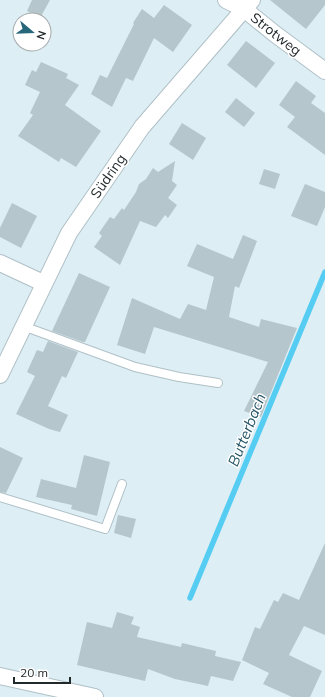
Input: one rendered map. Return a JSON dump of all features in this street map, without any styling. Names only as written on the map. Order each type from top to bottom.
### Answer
[{"type":"street","name":"Strotweg","points":[[226,0],[248,4],[275,34],[325,71]]},
{"type":"street","name":"Südring","points":[[0,375],[43,283],[69,233],[142,127],[248,4]]},
{"type":"street","points":[[0,263],[43,283]]},
{"type":"street","points":[[0,676],[95,697]]},
{"type":"lane","points":[[23,326],[135,367],[179,377],[218,383]]},
{"type":"lane","points":[[0,496],[106,529],[122,484]]},
{"type":"building","points":[[32,0],[50,0],[43,12],[27,11]]},
{"type":"building","points":[[270,0],[325,0],[325,5],[306,29]]},
{"type":"building","points":[[164,5],[192,25],[173,52],[154,38],[133,81],[126,78],[112,107],[91,94],[100,75],[107,78],[134,24],[133,23],[142,9],[154,18]]},
{"type":"building","points":[[246,41],[275,63],[256,88],[227,65]]},
{"type":"building","points":[[41,62],[68,74],[66,78],[79,85],[65,105],[101,131],[76,167],[61,158],[59,162],[18,136],[33,115],[30,113],[40,92],[25,85],[32,70],[36,72]]},
{"type":"building","points":[[296,81],[316,96],[311,103],[325,113],[325,155],[287,127],[295,117],[279,105]]},
{"type":"building","points":[[236,98],[255,113],[244,127],[225,112]]},
{"type":"building","points":[[182,123],[206,138],[193,160],[169,144]]},
{"type":"building","points":[[175,161],[172,181],[177,185],[168,198],[177,205],[168,218],[165,215],[156,227],[140,221],[120,265],[94,247],[102,236],[99,233],[110,217],[114,219],[122,208],[124,210],[136,192],[139,184],[146,179],[153,168],[158,172]]},
{"type":"building","points":[[264,169],[280,174],[275,189],[259,184]]},
{"type":"building","points":[[305,184],[325,192],[325,207],[317,226],[291,216]]},
{"type":"building","points":[[12,203],[37,216],[21,248],[0,237],[0,228]]},
{"type":"building","points":[[243,235],[257,241],[239,288],[235,286],[229,317],[259,327],[261,319],[297,328],[261,417],[244,411],[268,362],[154,327],[145,354],[117,345],[132,298],[180,319],[188,304],[206,310],[214,277],[187,266],[197,244],[233,259]]},
{"type":"building","points":[[79,273],[110,287],[85,342],[52,331]]},
{"type":"building","points":[[48,341],[78,352],[66,378],[62,376],[48,406],[68,415],[60,432],[49,429],[16,414],[35,376],[27,372],[37,350],[43,352]]},
{"type":"building","points":[[0,447],[23,458],[6,493],[0,492]]},
{"type":"building","points":[[84,455],[110,462],[97,516],[71,509],[72,505],[36,497],[41,479],[76,488]]},
{"type":"building","points":[[118,515],[136,519],[131,538],[114,533]]},
{"type":"building","points":[[325,543],[325,635],[304,626],[289,655],[322,671],[310,697],[292,697],[263,684],[269,673],[242,660],[255,627],[260,629],[274,600],[278,602],[283,593],[299,600]]},
{"type":"building","points":[[117,612],[134,617],[131,624],[140,627],[137,637],[181,647],[182,643],[216,651],[215,656],[241,662],[233,681],[211,676],[208,686],[175,679],[148,669],[145,681],[77,665],[87,622],[112,628]]},
{"type":"waterway","name":"Butterbach","points":[[190,598],[325,272]]}]
